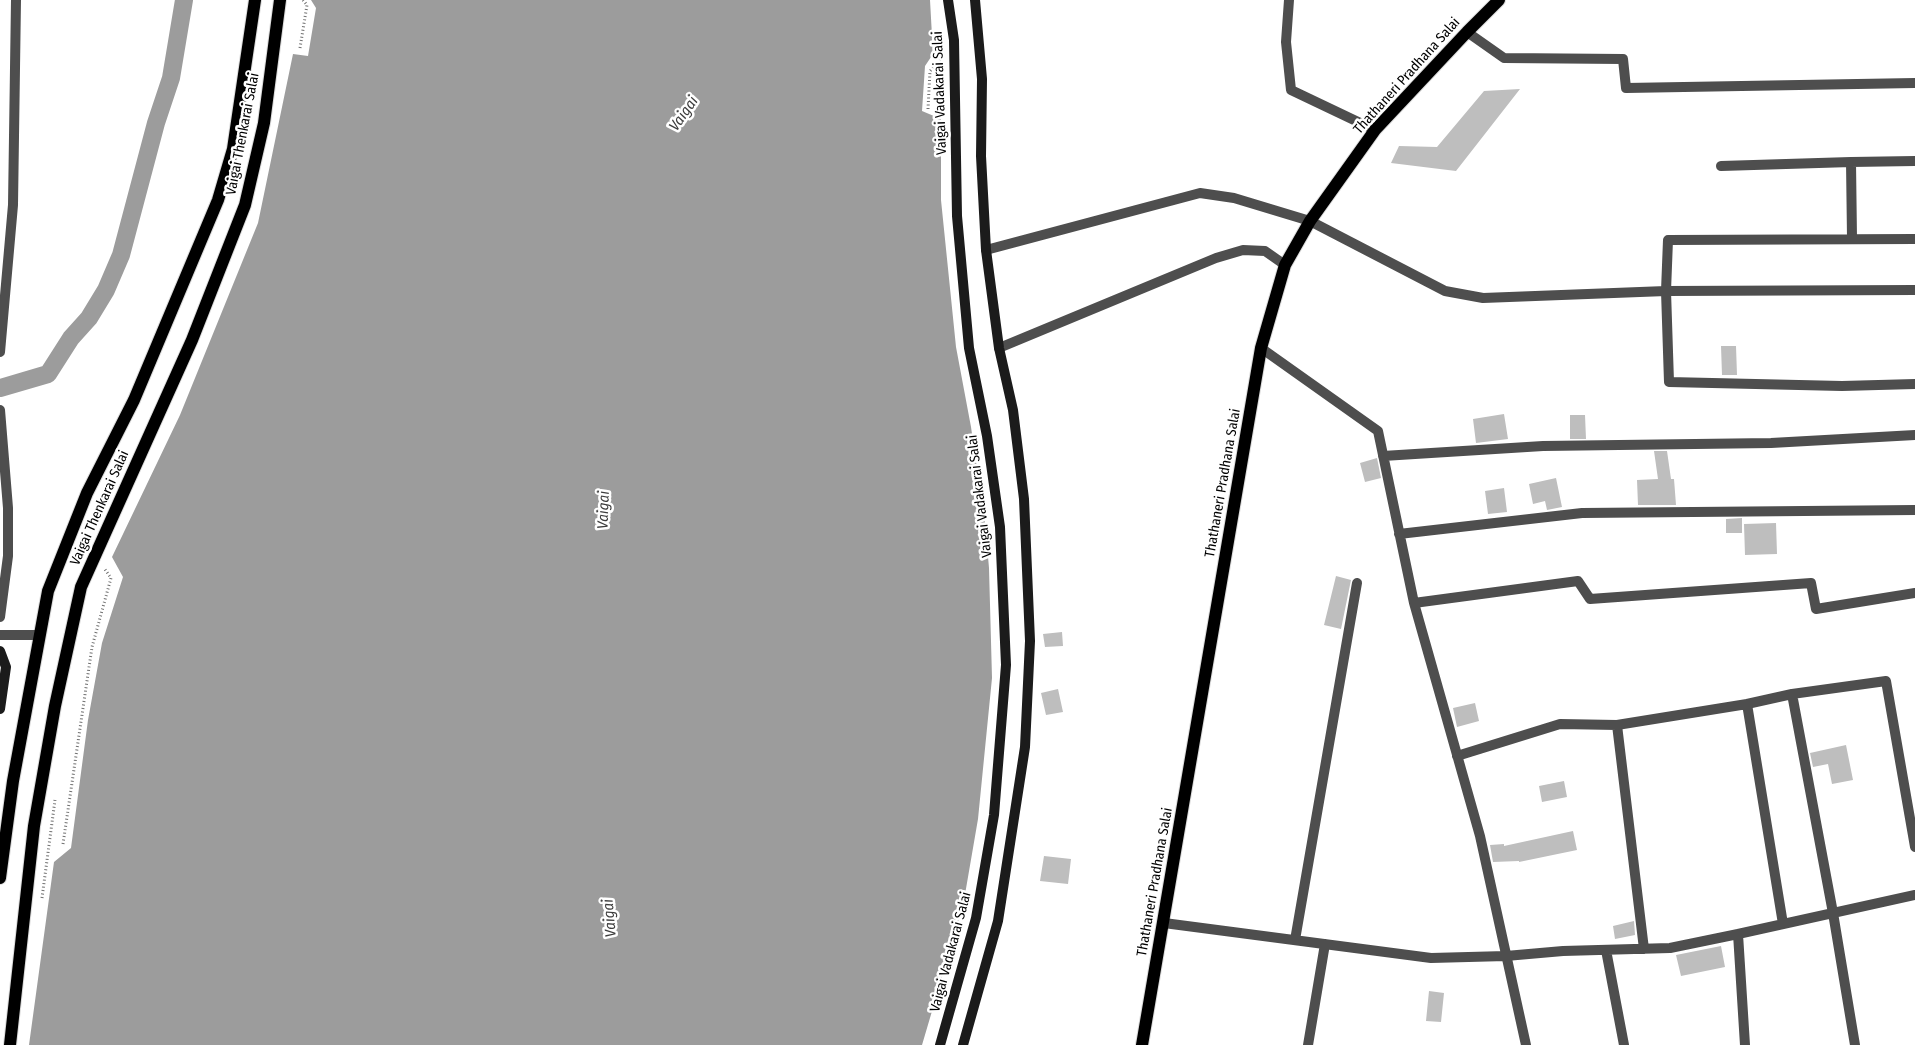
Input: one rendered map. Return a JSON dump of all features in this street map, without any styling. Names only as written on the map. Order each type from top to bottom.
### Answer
[{"type":"main road","name":"Vaigai Thenkarai Salai","points":[[0,878],[12,781],[48,591],[80,511],[134,400],[218,200],[233,149],[255,0]]},
{"type":"main road","name":"Vaigai Thenkarai Salai","points":[[10,1045],[34,826],[55,706],[81,587],[192,340],[244,205],[264,123],[280,0]]},
{"type":"main road","name":"Vaigai Vadakarai Salai","points":[[940,1045],[976,918],[981,890],[994,815],[1006,665],[1000,527],[988,436],[969,348],[957,216],[954,40],[948,0]]},
{"type":"main road","points":[[963,1045],[998,921],[1026,747],[1030,641],[1024,499],[1013,410],[999,348],[986,250],[981,156],[982,79],[975,0]]},
{"type":"main road","name":"Thathaneri Pradhana Salai","points":[[1142,1045],[1261,348],[1285,266],[1310,221],[1375,130],[1466,32],[1499,0]]},
{"type":"main road","points":[[0,651],[6,668],[0,709]]},
{"type":"street","points":[[0,346],[13,205],[16,0]]},
{"type":"street","points":[[1289,0],[1286,42],[1291,90],[1375,130]]},
{"type":"street","points":[[1466,32],[1504,58],[1623,58],[1626,88],[1915,83]]},
{"type":"street","points":[[1721,166],[1915,161]]},
{"type":"street","points":[[1851,162],[1852,238]]},
{"type":"street","points":[[986,250],[1200,194],[1234,198],[1310,221],[1445,291],[1483,298],[1666,291],[1915,290]]},
{"type":"street","points":[[1915,239],[1668,240],[1666,291],[1669,382],[1842,386],[1915,384]]},
{"type":"street","points":[[999,348],[1216,258],[1243,250],[1265,251],[1285,266]]},
{"type":"street","points":[[1261,348],[1378,431],[1414,603],[1480,836],[1526,1045]]},
{"type":"street","points":[[0,410],[8,508],[8,546],[0,617]]},
{"type":"street","points":[[1383,456],[1544,446],[1771,443],[1915,434]]},
{"type":"street","points":[[1399,534],[1582,513],[1915,510]]},
{"type":"street","points":[[1414,603],[1578,581],[1590,599],[1811,583],[1816,609],[1915,593]]},
{"type":"street","points":[[1295,940],[1357,584]]},
{"type":"street","points":[[0,635],[40,635]]},
{"type":"street","points":[[1457,756],[1560,724],[1617,725],[1747,704],[1792,694],[1886,681],[1915,847]]},
{"type":"street","points":[[1792,694],[1833,913],[1855,1045]]},
{"type":"street","points":[[1747,704],[1783,924]]},
{"type":"street","points":[[1617,725],[1644,949]]},
{"type":"street","points":[[1164,923],[1430,958],[1506,956],[1563,951],[1670,948],[1915,895]]},
{"type":"street","points":[[1738,934],[1745,1045]]},
{"type":"street","points":[[1308,1045],[1324,944]]},
{"type":"street","points":[[1606,950],[1624,1045]]},
{"type":"path","points":[[300,48],[307,5],[303,0]]},
{"type":"path","points":[[928,108],[930,71],[946,53]]},
{"type":"path","points":[[62,844],[92,647],[111,578],[102,566],[100,575]]},
{"type":"path","points":[[42,901],[56,795]]},
{"type":"water","name":"Vaigai","points":[[311,0],[930,0],[933,54],[925,66],[922,111],[941,119],[941,200],[956,347],[971,427],[985,523],[989,568],[992,678],[978,819],[963,906],[922,1045],[29,1045],[54,862],[71,848],[88,720],[102,643],[123,577],[112,557],[180,415],[258,223],[293,54],[308,56],[316,8]]},
{"type":"building","points":[[1520,89],[1456,171],[1391,163],[1399,146],[1437,147],[1484,91]]},
{"type":"building","points":[[1721,346],[1736,346],[1737,375],[1722,375]]},
{"type":"building","points":[[1504,414],[1508,439],[1476,443],[1473,419]]},
{"type":"building","points":[[1570,415],[1585,415],[1586,439],[1570,439]]},
{"type":"building","points":[[1654,451],[1667,451],[1671,479],[1674,479],[1676,505],[1638,505],[1637,480],[1658,479]]},
{"type":"building","points":[[1377,458],[1381,478],[1365,482],[1360,463]]},
{"type":"building","points":[[1556,478],[1562,507],[1547,510],[1545,501],[1533,504],[1529,484]]},
{"type":"building","points":[[1504,488],[1507,512],[1488,514],[1485,491]]},
{"type":"building","points":[[1742,518],[1742,533],[1726,533],[1726,519]]},
{"type":"building","points":[[1776,523],[1777,554],[1745,555],[1744,524]]},
{"type":"building","points":[[1336,576],[1351,580],[1341,629],[1324,625]]},
{"type":"building","points":[[1062,632],[1063,646],[1045,647],[1043,634]]},
{"type":"building","points":[[1058,689],[1063,712],[1046,715],[1041,693]]},
{"type":"building","points":[[1475,703],[1479,721],[1457,727],[1453,708]]},
{"type":"building","points":[[1846,745],[1853,780],[1832,784],[1828,764],[1813,767],[1810,753]]},
{"type":"building","points":[[1564,781],[1567,797],[1542,802],[1539,786]]},
{"type":"building","points":[[1573,831],[1577,850],[1519,862],[1493,862],[1490,845],[1504,844],[1504,846]]},
{"type":"building","points":[[1044,856],[1071,859],[1068,884],[1040,881]]},
{"type":"building","points":[[1634,921],[1635,935],[1615,939],[1613,926]]},
{"type":"building","points":[[1721,946],[1725,967],[1681,976],[1676,955]]},
{"type":"building","points":[[1429,991],[1444,993],[1441,1022],[1426,1021]]},
{"type":"waterway","points":[[0,388],[48,374],[71,338],[89,318],[106,290],[121,255],[156,123],[171,78],[184,0]]}]
